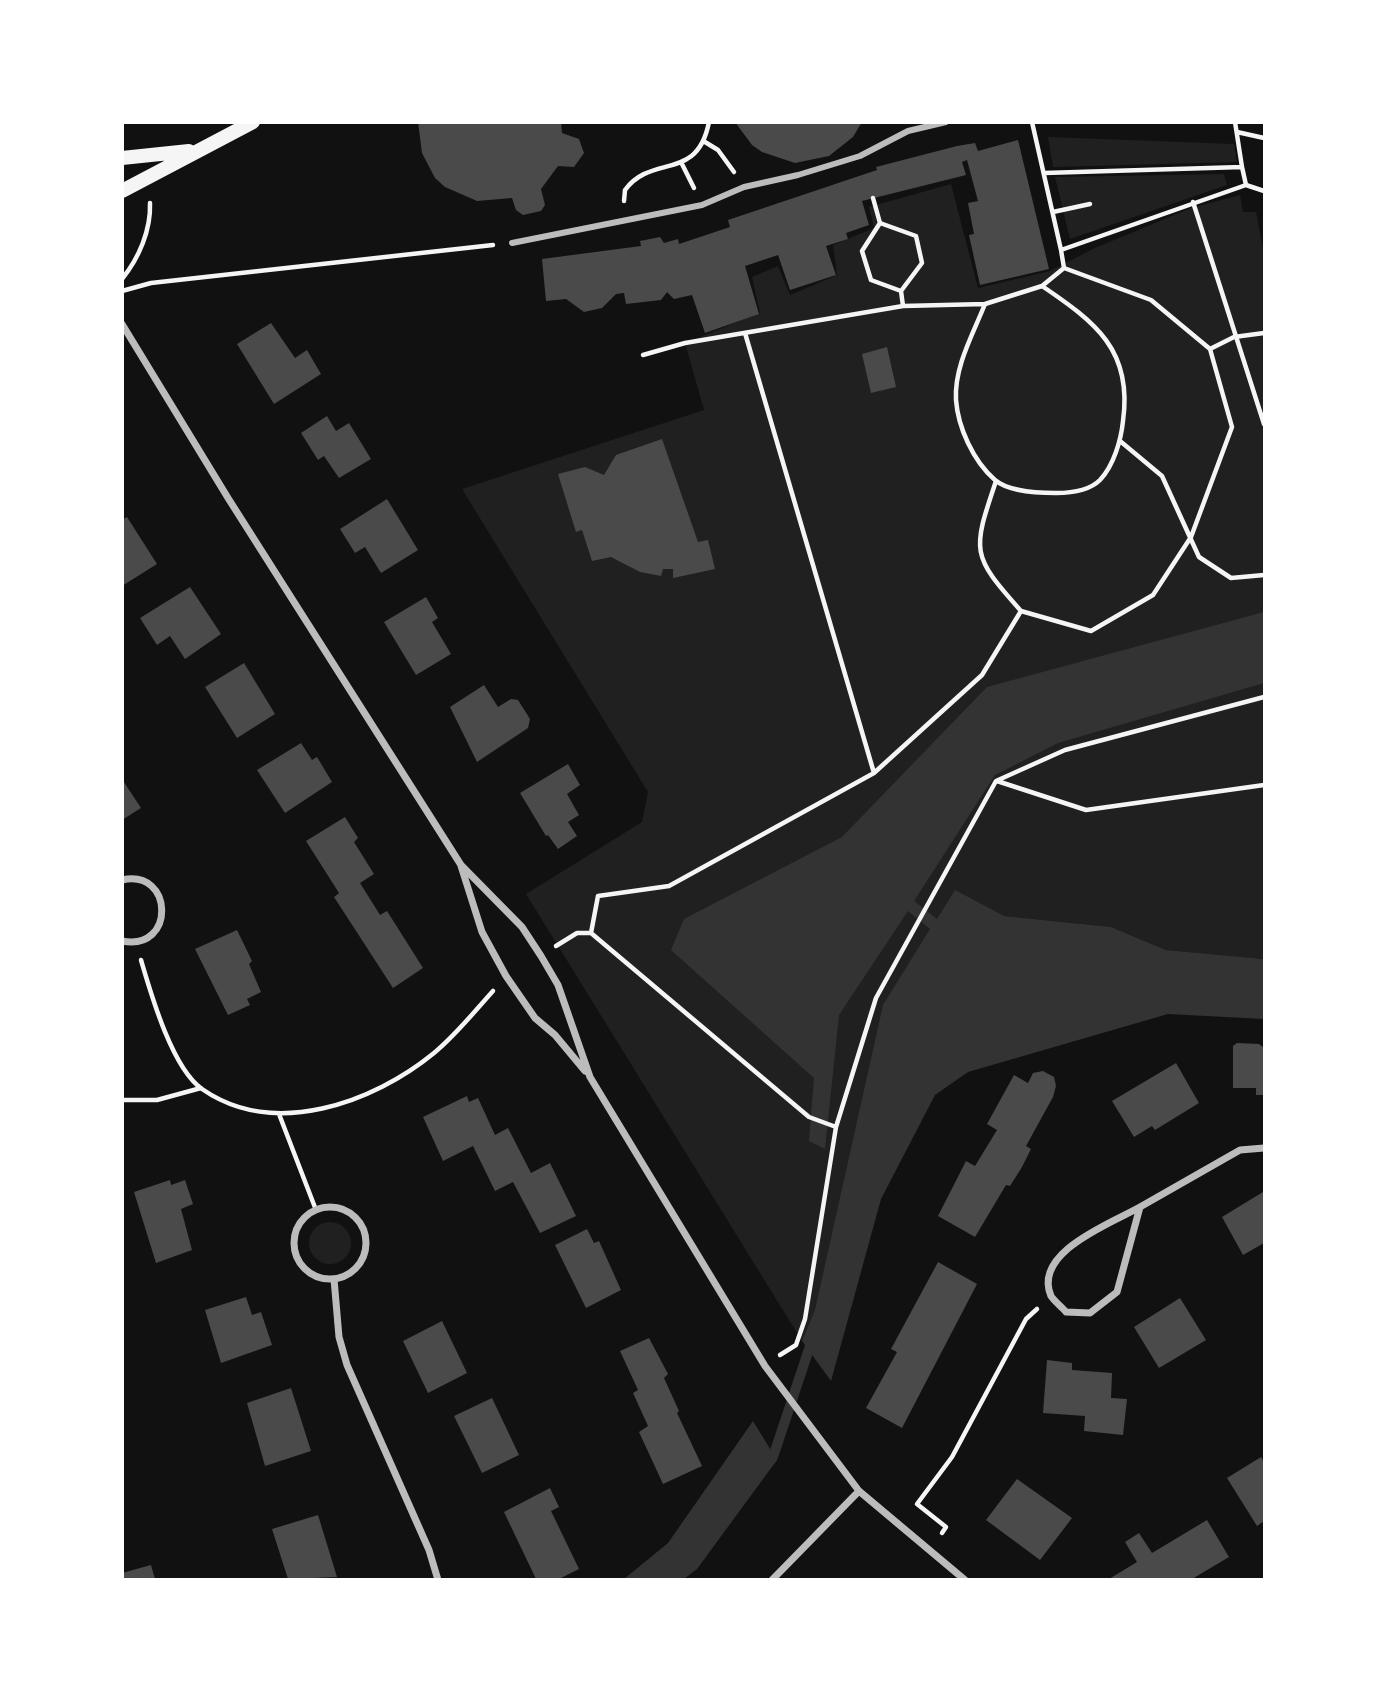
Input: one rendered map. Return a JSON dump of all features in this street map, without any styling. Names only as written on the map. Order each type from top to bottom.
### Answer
[{"type":"main road","points":[[122,191],[253,122]]},
{"type":"main road","points":[[122,158],[197,150]]},
{"type":"street","points":[[512,243],[702,205],[744,187],[798,175],[860,156],[908,131],[946,122]]},
{"type":"street","points":[[122,324],[235,509],[461,865],[522,927],[541,956],[558,985],[590,1077]]},
{"type":"street","points":[[461,865],[482,932],[506,975],[535,1018],[555,1035],[590,1077],[765,1366],[859,1491],[965,1580]]},
{"type":"street","points":[[122,880],[144,881],[156,891],[162,906],[158,928],[138,942],[122,941]]},
{"type":"street","points":[[1140,1207],[1117,1292],[1090,1313],[1066,1312],[1051,1296],[1050,1271],[1064,1249],[1240,1150],[1265,1148]]},
{"type":"street","points":[[316,1210],[344,1210],[359,1222],[366,1239],[363,1257],[352,1272],[334,1279],[307,1272],[296,1257],[294,1238],[297,1229],[316,1210]]},
{"type":"street","points":[[334,1279],[339,1337],[347,1365],[429,1550],[438,1580]]},
{"type":"street","points":[[772,1580],[859,1491]]},
{"type":"path","points":[[622,221],[625,190],[633,178],[641,173],[682,164],[705,142],[709,122]]},
{"type":"path","points":[[1032,122],[1064,268]]},
{"type":"path","points":[[1235,122],[1246,185]]},
{"type":"path","points":[[1237,132],[1265,138]]},
{"type":"path","points":[[705,142],[719,150]]},
{"type":"path","points":[[1044,173],[1242,167]]},
{"type":"path","points":[[1061,250],[1246,185],[1265,191]]},
{"type":"path","points":[[873,198],[880,223],[862,251],[865,261],[871,280],[901,290]]},
{"type":"path","points":[[1193,202],[1234,337],[1265,424]]},
{"type":"path","points":[[1053,212],[1090,204]]},
{"type":"path","points":[[880,223],[916,236],[922,263],[901,290],[904,306]]},
{"type":"path","points":[[122,290],[150,283],[512,243]]},
{"type":"path","points":[[643,355],[685,343],[904,306],[985,304],[1042,286],[1064,268]]},
{"type":"path","points":[[996,481],[981,524],[979,543],[983,566],[1021,611],[1091,631],[1153,595],[1191,537],[1232,427],[1210,349],[1151,300],[1064,268]]},
{"type":"path","points":[[985,304],[957,375],[956,401],[963,431],[977,458],[996,481],[1032,493],[1074,493],[1100,480],[1120,442],[1125,408],[1121,365],[1114,350],[1095,324],[1042,286]]},
{"type":"path","points":[[745,333],[874,773]]},
{"type":"path","points":[[1210,349],[1234,337],[1265,333]]},
{"type":"path","points":[[1120,442],[1162,476],[1199,558],[1231,578],[1265,575]]},
{"type":"path","points":[[591,933],[598,895],[669,886],[874,773],[982,675],[1021,611]]},
{"type":"path","points":[[765,1366],[796,1345],[805,1319],[833,1126],[876,998],[996,781],[1065,750],[1265,697]]},
{"type":"path","points":[[996,781],[1086,810],[1265,785]]},
{"type":"path","points":[[541,956],[577,933],[591,933],[809,1116],[833,1126]]},
{"type":"path","points":[[138,942],[141,962],[167,1035],[184,1066],[201,1088],[243,1107],[279,1114],[333,1106],[385,1084],[434,1054],[483,1004],[506,975]]},
{"type":"path","points":[[122,1100],[157,1100],[201,1088]]},
{"type":"path","points":[[279,1114],[316,1210]]},
{"type":"path","points":[[929,1551],[946,1527],[917,1504],[953,1457],[1026,1319],[1051,1296]]},
{"type":"shaded area","points":[[1048,137],[1234,144],[1237,162],[1053,167]]},
{"type":"shaded area","points":[[1224,174],[1227,185],[1070,239],[1055,177]]},
{"type":"shaded area","points":[[951,184],[978,288],[1050,271],[1095,248],[1191,208],[1240,195],[1243,212],[1256,212],[1264,253],[1264,959],[1166,950],[1111,927],[1004,916],[802,1341],[526,894],[642,822],[648,792],[462,489],[704,410],[685,343],[760,313],[752,277],[778,266],[790,295],[837,275],[833,245],[874,228],[869,207]]},
{"type":"shaded area","points":[[1264,612],[1264,683],[1058,743],[995,775],[914,901],[937,919],[955,890],[1004,916],[1111,927],[1166,950],[1264,959],[1264,1019],[1168,1014],[968,1072],[935,1095],[881,1199],[831,1381],[802,1341],[815,1310],[883,1005],[930,929],[908,911],[839,1015],[825,1149],[809,1141],[814,1078],[671,950],[684,919],[842,837],[987,687]]},
{"type":"shaded area","points":[[330,1222],[345,1228],[351,1243],[345,1258],[330,1264],[315,1258],[309,1243],[315,1228]]},
{"type":"shaded area","points":[[753,1421],[777,1460],[697,1569],[684,1579],[624,1579],[668,1543]]},
{"type":"building","points":[[418,122],[561,122],[562,133],[579,139],[584,153],[574,167],[558,166],[541,189],[545,205],[541,211],[523,215],[516,210],[512,198],[477,201],[445,187],[435,178],[422,153]]},
{"type":"building","points":[[735,122],[862,122],[853,137],[829,156],[795,163],[762,152],[752,145]]},
{"type":"building","points":[[1018,140],[1049,269],[980,285],[969,235],[974,234],[968,203],[978,201],[967,160],[962,162],[966,175],[862,201],[869,225],[846,233],[848,239],[826,246],[836,275],[790,290],[778,255],[745,266],[759,314],[705,333],[692,295],[674,299],[667,292],[661,300],[626,304],[624,293],[616,294],[602,308],[584,312],[566,299],[546,301],[542,259],[641,246],[640,241],[660,237],[664,243],[678,239],[679,244],[730,227],[728,220],[877,170],[876,167],[957,146],[975,143],[978,151]]},
{"type":"building","points":[[271,323],[295,358],[307,350],[321,374],[274,404],[237,344]]},
{"type":"building","points":[[887,347],[896,387],[871,393],[862,354]]},
{"type":"building","points":[[327,416],[336,431],[349,423],[371,459],[339,478],[324,456],[318,460],[301,433]]},
{"type":"building","points":[[662,439],[698,542],[708,540],[715,569],[673,578],[673,569],[663,569],[661,576],[640,572],[611,557],[592,561],[582,530],[576,532],[558,474],[585,467],[604,475],[616,455]]},
{"type":"building","points":[[387,499],[418,550],[381,573],[365,547],[355,553],[340,529]]},
{"type":"building","points":[[127,517],[157,564],[122,586],[122,520]]},
{"type":"building","points":[[190,587],[221,634],[185,659],[170,636],[157,645],[140,618]]},
{"type":"building","points":[[426,597],[438,618],[432,622],[451,654],[416,675],[384,622]]},
{"type":"building","points":[[244,663],[275,714],[237,738],[205,687]]},
{"type":"building","points":[[484,685],[498,707],[511,699],[518,700],[530,719],[528,728],[477,762],[450,707]]},
{"type":"building","points":[[301,743],[312,760],[317,757],[332,782],[285,813],[257,770]]},
{"type":"building","points":[[568,764],[580,785],[567,794],[579,815],[568,822],[577,836],[558,849],[548,835],[546,836],[520,793]]},
{"type":"building","points":[[122,779],[141,808],[122,820]]},
{"type":"building","points":[[345,817],[358,838],[354,842],[374,874],[360,883],[380,915],[387,911],[423,968],[393,988],[334,897],[339,893],[306,841]]},
{"type":"building","points":[[237,930],[252,961],[249,964],[261,992],[247,999],[250,1005],[228,1015],[195,949]]},
{"type":"building","points":[[1237,1043],[1259,1044],[1263,1047],[1264,1095],[1256,1095],[1256,1088],[1233,1088],[1233,1046]]},
{"type":"building","points":[[1176,1063],[1199,1103],[1155,1130],[1152,1126],[1134,1137],[1112,1101]]},
{"type":"building","points":[[1043,1071],[1054,1077],[1056,1086],[1053,1097],[1026,1146],[1031,1149],[1022,1167],[1010,1186],[1006,1185],[975,1237],[938,1216],[966,1161],[975,1166],[997,1130],[987,1124],[1014,1075],[1028,1083],[1033,1073]]},
{"type":"building","points":[[467,1096],[469,1102],[478,1098],[495,1135],[508,1128],[531,1173],[550,1163],[576,1216],[540,1233],[513,1182],[495,1191],[473,1146],[443,1161],[423,1117]]},
{"type":"building","points":[[170,1180],[171,1185],[185,1180],[193,1204],[181,1209],[192,1250],[156,1263],[134,1192]]},
{"type":"building","points":[[1263,1192],[1264,1243],[1243,1255],[1222,1217]]},
{"type":"building","points":[[587,1229],[594,1243],[599,1241],[621,1290],[586,1308],[555,1245]]},
{"type":"building","points":[[938,1262],[977,1284],[902,1428],[866,1408],[897,1352],[891,1349]]},
{"type":"building","points":[[246,1297],[252,1315],[261,1312],[272,1345],[221,1363],[205,1310]]},
{"type":"building","points":[[1180,1298],[1206,1340],[1159,1368],[1134,1327]]},
{"type":"building","points":[[442,1321],[467,1373],[428,1393],[403,1341]]},
{"type":"building","points":[[649,1338],[668,1374],[664,1378],[702,1466],[663,1484],[639,1432],[648,1426],[633,1393],[638,1390],[620,1351]]},
{"type":"building","points":[[1047,1360],[1072,1363],[1072,1370],[1112,1373],[1111,1398],[1127,1399],[1123,1435],[1084,1431],[1085,1416],[1043,1413]]},
{"type":"building","points":[[291,1388],[311,1451],[265,1466],[247,1403]]},
{"type":"building","points":[[492,1398],[519,1455],[482,1473],[454,1416]]},
{"type":"building","points":[[1261,1457],[1264,1462],[1264,1521],[1257,1526],[1227,1478]]},
{"type":"building","points":[[1017,1479],[1072,1518],[1040,1560],[986,1520]]},
{"type":"building","points":[[550,1488],[559,1507],[551,1511],[579,1569],[559,1579],[536,1579],[504,1512]]},
{"type":"building","points":[[318,1515],[337,1577],[288,1579],[272,1529]]},
{"type":"building","points":[[1207,1520],[1229,1557],[1192,1579],[1109,1579],[1137,1562],[1125,1542],[1139,1533],[1152,1553]]},
{"type":"building","points":[[151,1565],[155,1579],[122,1579],[122,1573]]},
{"type":"waterway","points":[[766,1466],[773,1457],[813,1337]]}]
